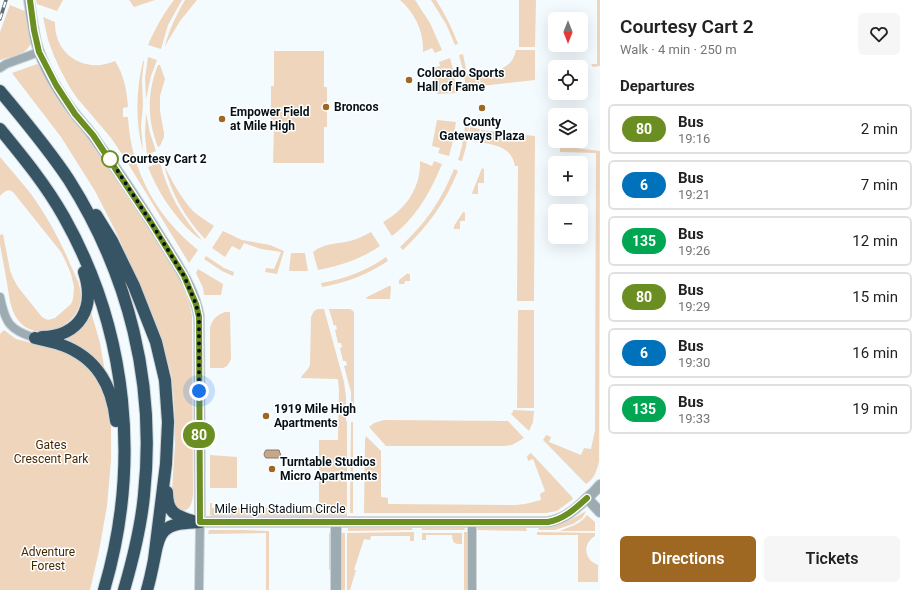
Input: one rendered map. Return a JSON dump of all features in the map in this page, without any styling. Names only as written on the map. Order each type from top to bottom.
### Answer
[{"type":"highway","points":[[0,91],[85,197],[112,241],[134,286],[156,342],[165,380],[168,422],[167,498],[170,510],[178,516],[200,522]]},
{"type":"highway","points":[[0,129],[29,164],[51,196],[74,234],[93,278],[108,325],[117,361],[125,450],[123,492],[117,537],[104,590]]},
{"type":"highway","points":[[58,164],[80,199],[103,244],[114,270],[131,320],[143,378],[147,443],[144,495],[136,541],[124,590]]},
{"type":"highway","points":[[35,338],[55,336],[72,328],[82,318],[88,301],[88,287],[81,264],[51,196]]},
{"type":"highway","points":[[35,338],[63,345],[81,355],[99,371],[109,388],[114,406],[118,439],[119,496],[117,537]]},
{"type":"highway","points":[[154,560],[167,458]]},
{"type":"highway","points":[[147,590],[157,545],[164,530],[185,523],[200,522]]},
{"type":"street","name":"Mile High Stadium Circle","points":[[30,0],[39,52],[56,85],[75,114],[93,135],[150,221],[184,276],[196,304],[199,317],[200,522],[542,522],[556,520],[573,511],[600,485]]},
{"type":"street","points":[[0,68],[6,64],[39,52]]},
{"type":"street","points":[[0,297],[3,312],[13,327],[19,332],[35,338]]},
{"type":"street","points":[[587,498],[600,512]]},
{"type":"street","points":[[199,590],[200,522]]},
{"type":"street","points":[[336,522],[336,590]]},
{"type":"street","points":[[472,522],[472,590]]},
{"type":"green space","points":[[36,0],[63,0],[57,11],[37,4]]},
{"type":"green space","points":[[129,0],[155,0],[134,7]]},
{"type":"green space","points":[[174,0],[182,0],[168,25],[161,49],[148,45],[153,33]]},
{"type":"green space","points":[[185,0],[197,0],[180,21],[165,46],[174,22]]},
{"type":"green space","points":[[400,0],[415,0],[430,23],[442,50],[435,53],[432,48],[423,52],[422,37],[418,23]]},
{"type":"green space","points":[[431,0],[436,0],[448,21],[458,44],[455,45],[446,24]]},
{"type":"green space","points":[[519,0],[536,0],[535,47],[519,47]]},
{"type":"green space","points":[[597,0],[600,0],[600,66],[593,67],[591,64],[597,64]]},
{"type":"green space","points":[[10,5],[27,12],[31,42],[30,46],[23,52],[0,60],[0,32]]},
{"type":"green space","points":[[43,17],[55,22],[56,34],[60,44],[73,59],[93,65],[115,61],[118,66],[123,77],[127,95],[128,107],[123,108],[123,117],[128,117],[134,156],[140,174],[158,207],[183,237],[198,250],[189,263],[124,157],[111,138],[77,98],[69,86],[54,56],[48,40]]},
{"type":"green space","points":[[516,50],[535,50],[535,80],[481,86],[479,73],[497,70],[507,66],[514,57]]},
{"type":"green space","points":[[274,51],[324,51],[324,87],[327,87],[327,127],[324,127],[324,163],[273,163],[274,126],[271,126],[271,86],[274,86]]},
{"type":"green space","points":[[463,54],[467,74],[478,72],[480,87],[466,88],[459,55]]},
{"type":"green space","points":[[148,57],[157,60],[151,76],[146,99],[145,78]]},
{"type":"green space","points":[[450,58],[457,93],[437,94],[433,68],[440,66],[439,62]]},
{"type":"green space","points":[[143,61],[143,106],[141,126],[143,151],[140,140],[137,106]]},
{"type":"green space","points":[[37,64],[59,100],[114,175],[180,278],[190,305],[192,316],[193,494],[189,508],[184,511],[177,509],[172,490],[175,446],[174,401],[171,374],[161,339],[153,316],[117,234],[95,191],[61,137],[12,73]]},
{"type":"green space","points":[[158,65],[160,65],[165,79],[160,96],[160,111],[164,137],[160,146],[158,147],[154,137],[150,116],[150,96],[154,75]]},
{"type":"green space","points":[[146,113],[150,133],[156,151],[147,155],[145,135]]},
{"type":"green space","points":[[437,120],[456,122],[449,156],[438,153],[440,148],[432,146]]},
{"type":"green space","points":[[465,126],[469,127],[462,161],[458,160]]},
{"type":"green space","points":[[470,127],[480,129],[477,142],[468,140]]},
{"type":"green space","points":[[481,130],[535,136],[534,301],[517,301],[518,166],[515,166],[513,159],[506,150],[478,142]]},
{"type":"green space","points":[[560,148],[600,151],[599,461],[595,474],[586,484],[543,440],[546,435],[551,437],[549,442],[581,455],[584,448],[591,449],[595,430],[596,153],[560,152]]},
{"type":"green space","points":[[0,157],[37,202],[53,228],[80,290],[81,294],[79,305],[74,315],[67,323],[57,329],[47,332],[26,328],[15,316],[9,297],[0,244],[0,235],[3,234],[13,278],[18,287],[42,317],[48,320],[55,318],[71,304],[74,287],[71,274],[61,252],[13,192],[8,190],[0,196]]},
{"type":"green space","points":[[420,161],[432,166],[434,161],[442,164],[428,194],[422,203],[401,229],[392,236],[383,222],[405,205],[415,189],[420,171]]},
{"type":"green space","points":[[160,162],[167,184],[176,204],[202,240],[187,228],[164,199],[148,167]]},
{"type":"green space","points":[[164,165],[177,189],[193,211],[214,226],[205,239],[191,223],[180,205]]},
{"type":"green space","points":[[482,168],[484,169],[484,183],[478,183],[478,194],[473,194],[472,193]]},
{"type":"green space","points":[[454,169],[458,171],[453,183],[435,214],[403,250],[400,247],[425,221],[432,211],[444,191]]},
{"type":"green space","points":[[463,212],[465,213],[465,221],[460,221],[460,229],[454,229],[454,226]]},
{"type":"green space","points":[[223,231],[242,240],[270,245],[284,251],[277,274],[265,272],[266,268],[274,269],[281,252],[261,249],[244,243],[240,250],[232,246],[225,257],[212,248]]},
{"type":"green space","points":[[371,232],[380,246],[365,255],[350,261],[318,270],[313,252],[317,249],[331,244],[353,240]]},
{"type":"green space","points":[[291,253],[305,253],[308,271],[289,271]]},
{"type":"green space","points":[[206,256],[224,268],[234,272],[233,276],[222,271],[204,259]]},
{"type":"green space","points":[[386,257],[388,261],[365,274],[340,283],[322,287],[321,283],[355,274]]},
{"type":"green space","points":[[198,269],[223,284],[221,295],[204,295],[203,288],[196,273]]},
{"type":"green space","points":[[408,273],[410,275],[410,281],[405,281],[404,284],[399,284],[399,280]]},
{"type":"green space","points":[[391,286],[390,299],[366,298],[367,297]]},
{"type":"green space","points":[[89,305],[100,343],[105,372],[62,342],[62,337]]},
{"type":"green space","points":[[324,309],[344,382],[347,422],[347,517],[214,517],[210,515],[210,503],[212,503],[212,508],[319,507],[319,440],[338,440],[339,390],[337,379],[301,378],[310,365],[311,317],[314,311]]},
{"type":"green space","points":[[329,309],[350,309],[354,312],[354,409],[351,409],[351,392],[344,366],[347,365],[346,361],[343,361],[340,348],[342,347],[341,343],[338,343],[335,330],[337,329],[336,325],[334,326]]},
{"type":"green space","points":[[518,310],[534,310],[534,408],[517,408]]},
{"type":"green space","points":[[225,312],[230,312],[231,359],[227,366],[223,368],[210,368],[210,328],[215,318]]},
{"type":"green space","name":"Gates Crescent Park","points":[[4,330],[16,339],[54,347],[84,362],[106,390],[111,421],[111,460],[107,506],[90,590],[0,590],[0,334]]},
{"type":"green space","points":[[513,410],[534,411],[533,422],[529,431],[511,414]]},
{"type":"green space","points":[[384,420],[508,421],[524,438],[512,445],[504,446],[386,446],[369,427],[374,423]]},
{"type":"green space","points":[[351,422],[353,422],[353,513],[350,513]]},
{"type":"green space","points":[[366,436],[381,451],[381,497],[388,498],[388,504],[516,505],[541,500],[540,494],[545,491],[533,459],[528,461],[527,456],[531,453],[573,499],[557,511],[546,513],[364,513]]},
{"type":"green space","points":[[210,455],[237,457],[237,488],[210,488]]},
{"type":"green space","points":[[586,511],[582,518],[573,524],[555,530],[538,530],[540,526],[554,525],[570,520]]},
{"type":"green space","points":[[587,515],[595,522],[595,531],[560,531],[578,523]]},
{"type":"green space","points":[[410,526],[413,530],[348,531],[348,527]]},
{"type":"green space","points":[[424,526],[462,526],[466,530],[421,530]]},
{"type":"green space","points":[[480,526],[525,526],[527,531],[477,530]]},
{"type":"green space","points":[[209,530],[269,531],[269,590],[266,590],[266,533],[208,534]]},
{"type":"green space","points":[[414,532],[414,541],[410,541],[410,536],[371,536],[370,540],[364,539],[354,570],[356,570],[350,590],[347,590],[347,533]]},
{"type":"green space","points":[[464,532],[468,532],[468,590],[464,590]]},
{"type":"green space","points":[[537,532],[595,533],[595,536],[588,543],[586,552],[587,556],[593,563],[598,565],[598,582],[578,582],[578,535],[537,535]]},
{"type":"green space","points":[[329,533],[332,533],[332,569],[329,570]]},
{"type":"green space","points":[[342,533],[345,533],[345,590],[342,590]]},
{"type":"green space","points":[[422,533],[462,533],[462,544],[457,544],[454,542],[452,535],[426,535],[426,540],[422,540]]},
{"type":"shaded area","points":[[266,450],[279,450],[281,456],[279,458],[266,458],[264,454]]},
{"type":"railway","points":[[0,19],[6,0]]},
{"type":"bus line","name":"80","points":[[30,0],[39,52],[56,85],[75,114],[93,135],[150,221],[184,276],[198,310],[200,522],[548,522],[563,517],[573,511],[587,498]]},
{"type":"place","name":"Colorado Sports Hall of Fame","points":[[409,80]]},
{"type":"place","name":"Broncos","points":[[326,107]]},
{"type":"place","name":"County Gateways Plaza","points":[[482,108]]},
{"type":"place","name":"Empower Field at Mile High","points":[[222,119]]},
{"type":"place","name":"Courtesy Cart 2","points":[[110,159]]},
{"type":"place","name":"1919 Mile High Apartments","points":[[266,416]]},
{"type":"place","name":"Turntable Studios Micro Apartments","points":[[272,469]]},
{"type":"route","points":[[110,159],[150,221],[190,288],[199,317],[199,391]]},
{"type":"park label","name":"Adventure Forest","points":[[48,559]]}]
